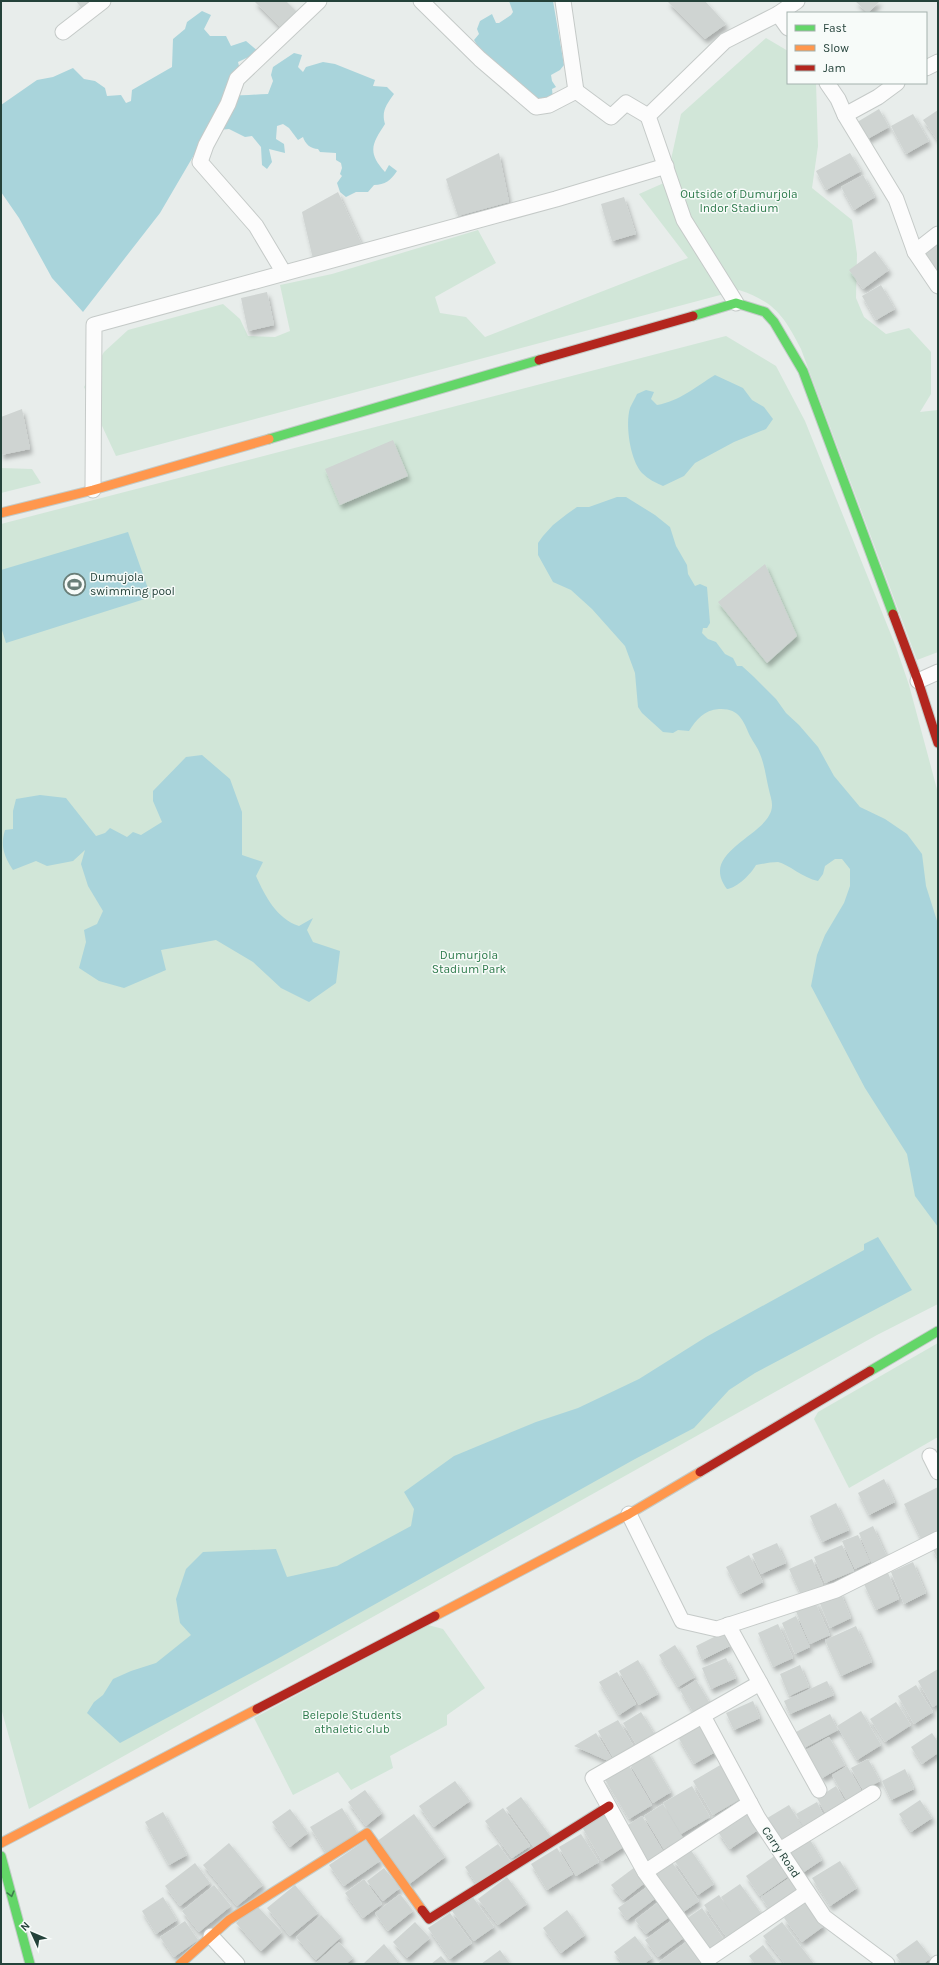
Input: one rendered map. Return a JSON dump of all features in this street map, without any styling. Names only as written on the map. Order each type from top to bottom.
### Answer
[{"type":"street","points":[[64,32],[103,1]]},
{"type":"street","points":[[284,272],[256,226],[200,162],[206,145],[228,104],[237,79],[319,1]]},
{"type":"street","points":[[421,1],[480,60],[536,107],[548,106],[576,91]]},
{"type":"street","points":[[563,1],[576,91],[610,117],[626,103],[648,116],[684,220],[736,303]]},
{"type":"street","points":[[648,116],[725,41],[778,14],[797,1]]},
{"type":"street","points":[[778,14],[787,27]]},
{"type":"street","points":[[927,68],[938,62]]},
{"type":"street","points":[[828,84],[838,99],[845,115],[896,199],[915,252],[938,286]]},
{"type":"street","points":[[845,115],[878,97],[896,84]]},
{"type":"street","points":[[93,490],[94,325],[556,199],[666,166]]},
{"type":"street","points":[[915,252],[938,234]]},
{"type":"street","points":[[1,513],[93,490],[736,303],[765,312],[774,322],[803,371],[918,681],[938,743]]},
{"type":"street","points":[[918,681],[938,672]]},
{"type":"street","points":[[1,1843],[629,1514],[938,1331]]},
{"type":"street","points":[[930,1456],[938,1472]]},
{"type":"street","points":[[629,1514],[682,1621],[717,1629],[836,1590],[938,1539]]},
{"type":"street","points":[[728,1625],[819,1790]]},
{"type":"street","points":[[760,1683],[593,1778],[645,1872],[704,1961],[807,1892]]},
{"type":"street","name":"Carry Road","points":[[704,1716],[750,1803],[824,1917],[887,1964]]},
{"type":"street","points":[[780,1850],[873,1793]]},
{"type":"street","points":[[645,1872],[750,1803]]},
{"type":"street","points":[[180,1964],[229,1920],[367,1833],[429,1919],[609,1806]]},
{"type":"street","points":[[1,1856],[30,1964]]},
{"type":"street","points":[[211,1936],[237,1964]]},
{"type":"green space","name":"Outside of Dumurjola Indor Stadium","points":[[766,38],[787,50],[787,84],[816,84],[818,146],[812,188],[852,220],[857,254],[856,298],[864,317],[886,334],[909,328],[931,352],[931,394],[920,412],[938,410],[938,652],[917,660],[801,349],[795,337],[783,319],[770,305],[739,290],[116,456],[84,387],[104,352],[128,330],[223,304],[240,319],[248,336],[275,337],[290,331],[280,285],[332,274],[478,230],[496,263],[435,297],[440,313],[466,317],[485,337],[688,258],[639,194],[666,182],[681,114]]},
{"type":"green space","name":"Dumurjola Stadium Park","points":[[726,336],[776,366],[805,421],[896,647],[909,685],[938,793],[938,1304],[877,1335],[29,1809],[1,1708],[1,524]]},
{"type":"green space","points":[[1,468],[32,469],[41,483],[1,493]]},
{"type":"green space","points":[[938,1343],[938,1437],[849,1488],[814,1419],[818,1412]]},
{"type":"green space","name":"Belepole Students athaletic club","points":[[428,1625],[443,1629],[485,1688],[447,1715],[447,1725],[390,1756],[393,1768],[351,1790],[338,1772],[293,1795],[254,1718]]},
{"type":"water","points":[[509,1],[553,1],[564,65],[560,70],[551,75],[552,81],[556,87],[552,89],[553,99],[545,101],[535,99],[476,48],[477,45],[474,40],[479,34],[477,29],[480,21],[492,14],[496,23],[499,23],[511,15],[513,12]]},
{"type":"water","points":[[202,11],[211,15],[204,29],[210,36],[226,36],[231,46],[246,41],[259,52],[238,62],[239,66],[243,69],[228,94],[268,94],[273,81],[271,75],[273,67],[294,53],[302,55],[298,67],[303,72],[306,67],[323,62],[335,64],[375,80],[373,86],[387,87],[394,94],[385,108],[385,124],[377,137],[373,148],[379,165],[385,172],[389,165],[397,171],[387,181],[374,185],[368,192],[356,192],[346,197],[340,192],[337,183],[342,176],[340,174],[342,168],[341,163],[336,160],[336,153],[320,152],[318,149],[309,146],[303,137],[298,140],[289,128],[283,124],[277,126],[276,139],[284,144],[285,153],[269,149],[272,162],[267,169],[262,165],[261,147],[252,136],[245,137],[229,129],[208,131],[160,213],[83,312],[52,278],[19,218],[1,192],[1,105],[37,80],[53,77],[73,68],[84,79],[95,81],[105,88],[107,96],[121,95],[126,103],[131,101],[132,90],[172,67],[173,39],[185,29],[187,22]]},
{"type":"water","points":[[715,375],[743,388],[752,400],[764,407],[773,419],[766,429],[734,442],[695,463],[684,476],[663,486],[652,481],[642,473],[634,460],[628,432],[630,408],[637,394],[646,390],[654,392],[651,399],[657,405],[673,400],[687,393]]},
{"type":"water","points":[[617,497],[626,497],[655,515],[670,527],[676,546],[687,565],[688,574],[695,586],[700,584],[707,587],[710,623],[707,628],[703,628],[702,633],[708,639],[716,642],[725,654],[733,658],[737,666],[742,666],[776,699],[786,713],[799,725],[818,747],[834,776],[860,807],[885,819],[907,834],[922,854],[926,886],[938,924],[938,1227],[915,1196],[907,1154],[865,1088],[811,986],[817,955],[825,935],[844,903],[850,886],[850,869],[842,859],[835,859],[825,866],[823,874],[818,881],[807,877],[782,863],[767,863],[756,865],[743,880],[735,886],[727,889],[720,875],[722,864],[728,853],[761,825],[769,816],[772,805],[762,758],[745,725],[736,713],[726,709],[719,709],[709,711],[701,716],[689,731],[678,730],[673,733],[663,732],[642,713],[638,707],[635,673],[625,646],[592,609],[571,590],[553,582],[538,555],[538,543],[553,525],[567,514],[577,507],[589,507]]},
{"type":"water","name":"Dumujola swimming pool","points":[[128,532],[151,597],[6,643],[1,627],[1,570]]},
{"type":"water","points":[[202,755],[230,779],[242,812],[242,855],[263,862],[256,876],[268,899],[278,912],[291,923],[299,926],[313,918],[307,930],[313,942],[340,951],[336,983],[309,1002],[281,988],[253,962],[216,940],[161,950],[166,970],[124,988],[99,981],[79,968],[86,942],[84,930],[97,924],[103,911],[88,886],[81,864],[85,850],[73,861],[47,866],[36,861],[13,870],[7,860],[3,841],[5,830],[13,829],[13,811],[16,799],[40,795],[66,798],[96,836],[105,833],[110,828],[127,837],[133,832],[141,835],[162,822],[153,801],[153,791],[186,757]]},
{"type":"water","points":[[878,1237],[912,1290],[755,1373],[729,1390],[694,1428],[635,1459],[277,1659],[120,1743],[87,1713],[94,1702],[103,1695],[113,1679],[131,1671],[156,1663],[191,1635],[180,1623],[176,1599],[186,1569],[203,1552],[276,1549],[287,1577],[337,1566],[411,1526],[414,1509],[404,1492],[454,1456],[536,1422],[578,1408],[639,1379],[706,1337],[864,1250],[864,1244]]},
{"type":"building","points":[[76,1],[92,1],[82,9]]},
{"type":"building","points":[[254,1],[286,1],[297,12],[281,28]]},
{"type":"building","points":[[667,1],[705,1],[726,24],[705,39]]},
{"type":"building","points":[[855,1],[880,1],[869,12],[867,12]]},
{"type":"building","points":[[879,109],[889,127],[864,141],[854,124]]},
{"type":"building","points":[[938,110],[938,141],[923,120]]},
{"type":"building","points":[[913,114],[929,141],[906,154],[891,126]]},
{"type":"building","points":[[499,153],[509,202],[458,216],[446,179]]},
{"type":"building","points":[[850,153],[861,171],[826,190],[816,171]]},
{"type":"building","points":[[863,175],[875,197],[854,210],[841,187]]},
{"type":"building","points":[[338,192],[362,245],[313,259],[302,212]]},
{"type":"building","points":[[624,197],[636,234],[612,241],[601,204]]},
{"type":"building","points":[[938,239],[938,268],[935,271],[921,253]]},
{"type":"building","points":[[875,251],[889,270],[863,289],[849,270]]},
{"type":"building","points":[[881,285],[895,309],[876,320],[862,296]]},
{"type":"building","points":[[267,292],[274,325],[248,331],[241,298]]},
{"type":"building","points":[[22,409],[30,449],[1,455],[1,417]]},
{"type":"building","points":[[393,440],[408,476],[340,505],[325,469]]},
{"type":"building","points":[[765,564],[797,636],[767,663],[718,602]]},
{"type":"building","points":[[884,1479],[895,1502],[869,1515],[858,1493]]},
{"type":"building","points":[[938,1487],[938,1531],[921,1539],[904,1504]]},
{"type":"building","points":[[836,1503],[849,1530],[822,1542],[810,1516]]},
{"type":"building","points":[[873,1526],[887,1557],[872,1564],[859,1533]]},
{"type":"building","points":[[858,1535],[870,1562],[855,1569],[842,1541]]},
{"type":"building","points":[[777,1543],[786,1563],[761,1574],[752,1554]]},
{"type":"building","points":[[842,1545],[854,1571],[825,1583],[814,1557]]},
{"type":"building","points":[[938,1545],[938,1559],[932,1548]]},
{"type":"building","points":[[749,1555],[763,1582],[740,1594],[726,1567]]},
{"type":"building","points":[[812,1559],[823,1585],[801,1595],[789,1569]]},
{"type":"building","points":[[913,1562],[926,1593],[904,1604],[891,1572]]},
{"type":"building","points":[[888,1573],[899,1599],[876,1610],[864,1584]]},
{"type":"building","points":[[840,1591],[851,1618],[830,1628],[819,1601]]},
{"type":"building","points":[[814,1600],[830,1635],[810,1644],[795,1609]]},
{"type":"building","points":[[796,1616],[810,1647],[795,1654],[782,1623]]},
{"type":"building","points":[[778,1624],[793,1658],[773,1667],[758,1633]]},
{"type":"building","points":[[856,1626],[872,1662],[841,1676],[825,1640]]},
{"type":"building","points":[[724,1632],[730,1646],[702,1660],[696,1646]]},
{"type":"building","points":[[675,1645],[695,1677],[678,1687],[659,1655]]},
{"type":"building","points":[[726,1658],[736,1678],[711,1689],[702,1668]]},
{"type":"building","points":[[638,1660],[658,1694],[639,1705],[619,1671]]},
{"type":"building","points":[[800,1665],[809,1687],[789,1696],[780,1674]]},
{"type":"building","points":[[938,1669],[938,1704],[933,1707],[918,1681]]},
{"type":"building","points":[[617,1672],[636,1704],[619,1715],[599,1682]]},
{"type":"building","points":[[696,1680],[712,1707],[696,1717],[680,1690]]},
{"type":"building","points":[[827,1681],[834,1695],[790,1714],[784,1701]]},
{"type":"building","points":[[916,1685],[933,1712],[914,1724],[898,1696]]},
{"type":"building","points":[[753,1701],[760,1718],[734,1730],[726,1713]]},
{"type":"building","points":[[896,1702],[911,1725],[885,1742],[870,1719]]},
{"type":"building","points":[[861,1711],[881,1745],[857,1760],[837,1726]]},
{"type":"building","points":[[641,1712],[657,1738],[639,1749],[623,1723]]},
{"type":"building","points":[[830,1714],[838,1730],[804,1748],[796,1732]]},
{"type":"building","points":[[618,1720],[637,1752],[617,1764],[598,1731]]},
{"type":"building","points":[[702,1722],[719,1750],[694,1764],[678,1737]]},
{"type":"building","points":[[596,1733],[615,1764],[574,1746]]},
{"type":"building","points":[[932,1733],[938,1742],[938,1753],[922,1764],[911,1747]]},
{"type":"building","points":[[829,1737],[845,1765],[822,1778],[806,1750]]},
{"type":"building","points":[[647,1751],[671,1792],[653,1803],[629,1762]]},
{"type":"building","points":[[868,1759],[880,1781],[863,1790],[851,1768]]},
{"type":"building","points":[[628,1764],[652,1805],[629,1819],[604,1778]]},
{"type":"building","points":[[722,1764],[742,1798],[713,1815],[693,1781]]},
{"type":"building","points":[[847,1766],[864,1795],[849,1804],[832,1775]]},
{"type":"building","points":[[905,1769],[914,1789],[891,1800],[882,1781]]},
{"type":"building","points":[[455,1781],[470,1801],[434,1827],[419,1806]]},
{"type":"building","points":[[692,1786],[710,1817],[681,1834],[663,1803]]},
{"type":"building","points":[[836,1786],[849,1808],[829,1819],[817,1798]]},
{"type":"building","points":[[365,1790],[382,1813],[366,1826],[348,1802]]},
{"type":"building","points":[[521,1797],[551,1837],[535,1849],[506,1808]]},
{"type":"building","points":[[920,1800],[932,1818],[911,1832],[899,1814]]},
{"type":"building","points":[[817,1802],[826,1820],[806,1831],[796,1814]]},
{"type":"building","points":[[663,1804],[683,1838],[664,1849],[644,1816]]},
{"type":"building","points":[[789,1805],[805,1831],[779,1846],[764,1820]]},
{"type":"building","points":[[342,1808],[358,1834],[327,1854],[310,1827]]},
{"type":"building","points":[[503,1808],[530,1846],[512,1858],[485,1821]]},
{"type":"building","points":[[290,1809],[308,1833],[290,1847],[272,1822]]},
{"type":"building","points":[[163,1812],[187,1855],[169,1865],[145,1822]]},
{"type":"building","points":[[746,1812],[758,1830],[730,1849],[718,1832]]},
{"type":"building","points":[[605,1813],[625,1846],[602,1861],[582,1827]]},
{"type":"building","points":[[414,1814],[445,1857],[408,1885],[376,1842]]},
{"type":"building","points":[[642,1816],[664,1853],[644,1864],[623,1828]]},
{"type":"building","points":[[581,1834],[599,1862],[576,1876],[559,1847]]},
{"type":"building","points":[[809,1838],[822,1860],[801,1874],[787,1852]]},
{"type":"building","points":[[366,1840],[380,1861],[344,1886],[329,1865]]},
{"type":"building","points":[[229,1843],[263,1885],[237,1906],[203,1865]]},
{"type":"building","points":[[498,1844],[511,1862],[477,1885],[465,1867]]},
{"type":"building","points":[[557,1848],[573,1874],[547,1890],[531,1864]]},
{"type":"building","points":[[690,1849],[714,1884],[698,1895],[674,1860]]},
{"type":"building","points":[[776,1855],[790,1875],[760,1896],[746,1876]]},
{"type":"building","points":[[671,1861],[699,1901],[682,1913],[654,1873]]},
{"type":"building","points":[[840,1861],[857,1888],[830,1906],[812,1878]]},
{"type":"building","points":[[195,1863],[210,1883],[180,1906],[165,1886]]},
{"type":"building","points":[[635,1867],[646,1882],[623,1900],[611,1885]]},
{"type":"building","points":[[384,1868],[400,1888],[383,1901],[367,1881]]},
{"type":"building","points":[[507,1877],[527,1904],[498,1925],[478,1899]]},
{"type":"building","points":[[789,1878],[800,1893],[772,1913],[761,1897]]},
{"type":"building","points":[[364,1879],[382,1904],[363,1918],[345,1893]]},
{"type":"building","points":[[651,1884],[660,1895],[627,1920],[618,1908]]},
{"type":"building","points":[[740,1884],[763,1916],[727,1938],[704,1905],[719,1895],[733,1915],[721,1897]]},
{"type":"building","points":[[214,1885],[231,1906],[199,1932],[182,1911]]},
{"type":"building","points":[[295,1885],[318,1913],[290,1936],[267,1908]]},
{"type":"building","points":[[400,1894],[413,1911],[388,1931],[375,1913]]},
{"type":"building","points":[[472,1896],[494,1927],[474,1941],[452,1911]]},
{"type":"building","points":[[163,1897],[177,1920],[156,1934],[142,1911]]},
{"type":"building","points":[[661,1900],[672,1915],[646,1934],[635,1920]]},
{"type":"building","points":[[806,1901],[824,1926],[802,1942],[784,1918]]},
{"type":"building","points":[[256,1905],[282,1932],[261,1951],[236,1923]]},
{"type":"building","points":[[702,1908],[725,1941],[709,1953],[686,1919]]},
{"type":"building","points":[[567,1910],[585,1935],[561,1953],[543,1928]]},
{"type":"building","points":[[450,1913],[472,1943],[450,1959],[428,1928]]},
{"type":"building","points":[[321,1915],[341,1937],[316,1960],[296,1937]]},
{"type":"building","points":[[672,1920],[685,1937],[658,1957],[645,1940]]},
{"type":"building","points":[[185,1921],[198,1940],[174,1957],[160,1937]]},
{"type":"building","points":[[415,1922],[430,1938],[407,1958],[393,1942]]},
{"type":"building","points":[[782,1922],[814,1964],[785,1964],[763,1936]]},
{"type":"building","points":[[635,1936],[652,1958],[644,1964],[623,1964],[614,1952]]},
{"type":"building","points":[[917,1940],[931,1958],[923,1964],[902,1964],[896,1955]]},
{"type":"building","points":[[339,1942],[353,1958],[346,1964],[316,1963]]},
{"type":"building","points":[[686,1942],[700,1962],[698,1964],[660,1964],[659,1962]]},
{"type":"building","points":[[384,1944],[398,1961],[395,1964],[363,1964]]},
{"type":"building","points":[[763,1945],[777,1964],[755,1964],[749,1956]]},
{"type":"building","points":[[500,1950],[510,1964],[481,1964]]},
{"type":"building","points":[[441,1956],[448,1964],[431,1964]]},
{"type":"traffic: fast","points":[[693,316],[736,303],[765,312],[774,322],[803,371],[893,614]]},
{"type":"traffic: fast","points":[[269,439],[539,360]]},
{"type":"traffic: fast","points":[[870,1371],[938,1331]]},
{"type":"traffic: fast","points":[[1,1856],[30,1964]]},
{"type":"traffic: slow","points":[[1,513],[93,490],[269,439]]},
{"type":"traffic: slow","points":[[435,1616],[629,1514],[700,1472]]},
{"type":"traffic: slow","points":[[1,1843],[257,1709]]},
{"type":"traffic: slow","points":[[180,1964],[229,1920],[367,1833],[422,1910]]},
{"type":"traffic: jam","points":[[539,360],[693,316]]},
{"type":"traffic: jam","points":[[893,614],[918,681],[938,743]]},
{"type":"traffic: jam","points":[[700,1472],[870,1371]]},
{"type":"traffic: jam","points":[[257,1709],[435,1616]]},
{"type":"traffic: jam","points":[[422,1910],[429,1919],[609,1806]]},
{"type":"place","name":"Dumujola swimming pool","points":[[74,584]]}]
